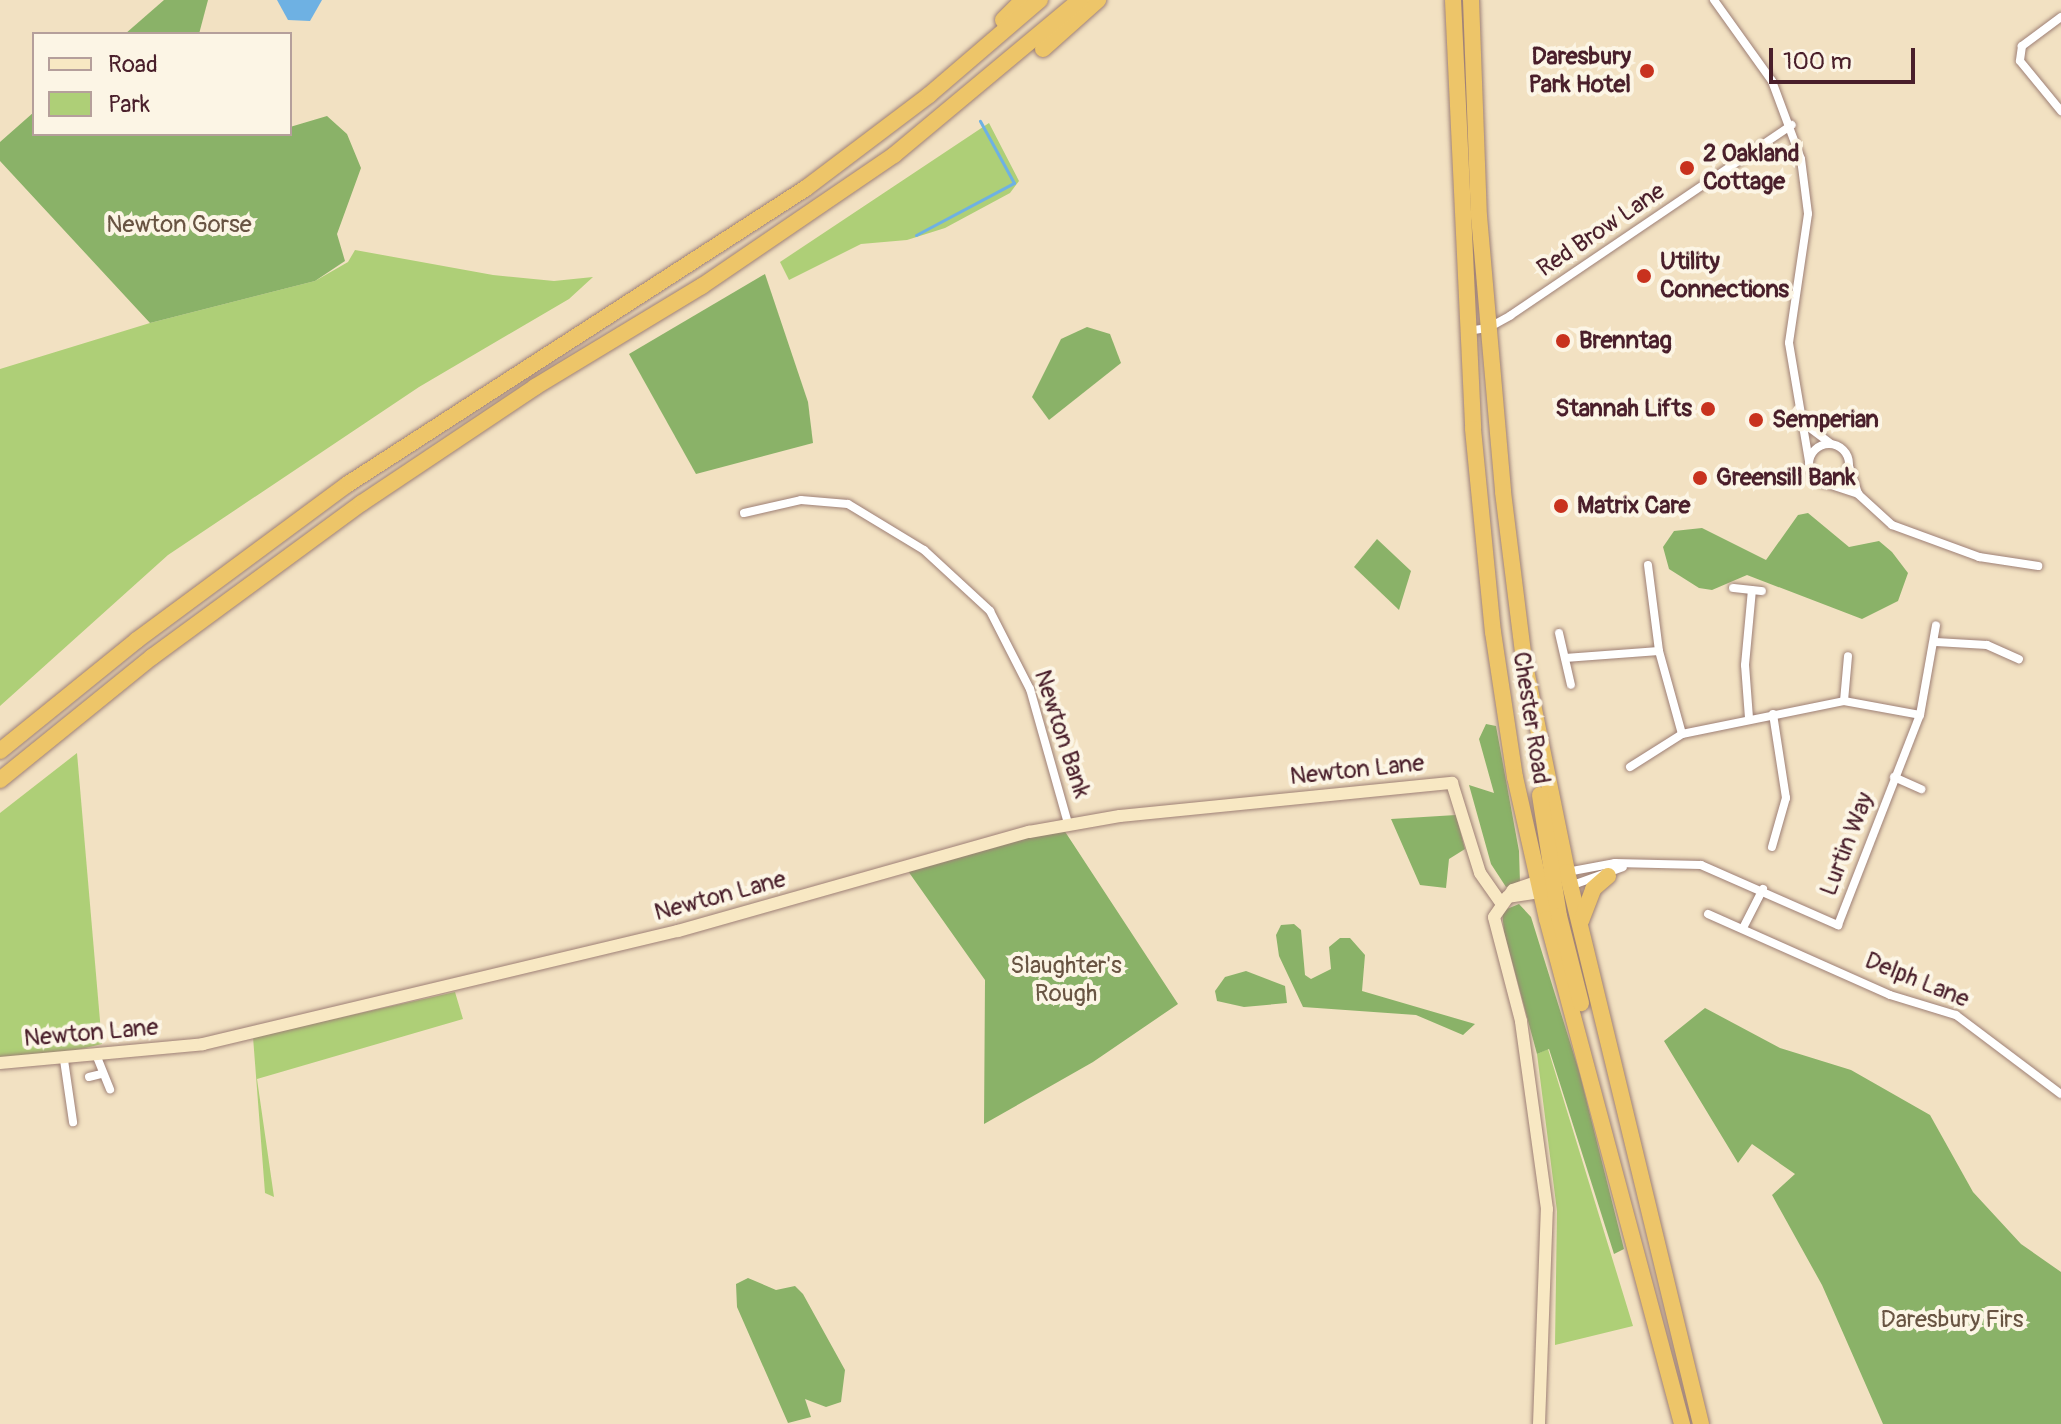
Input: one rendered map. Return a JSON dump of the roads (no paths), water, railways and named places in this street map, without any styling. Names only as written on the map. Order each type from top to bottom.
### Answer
[{"type":"highway","points":[[929,95],[1023,0]]},
{"type":"highway","points":[[0,751],[161,622],[348,484],[764,216],[929,95],[1040,0]]},
{"type":"highway","points":[[943,117],[1080,0]]},
{"type":"highway","points":[[0,780],[152,657],[362,503],[747,255],[943,117],[1007,78],[1098,0]]},
{"type":"highway","name":"Chester Road","points":[[1453,0],[1467,331],[1493,632],[1554,883],[1580,926],[1701,1424]]},
{"type":"highway","name":"Chester Road","points":[[1471,0],[1488,328],[1511,571],[1534,714],[1554,883],[1584,1053],[1682,1424]]},
{"type":"highway","points":[[1580,926],[1593,889],[1608,876]]},
{"type":"street","points":[[1714,0],[1772,81],[1792,125],[1808,214],[1789,343],[1806,425],[1809,461],[1812,476],[1858,494]]},
{"type":"street","points":[[2061,17],[2022,46],[2020,61],[2061,111]]},
{"type":"street","name":"Red Brow Lane","points":[[1467,331],[1488,328],[1792,125]]},
{"type":"street","points":[[1806,425],[1843,450],[1858,494],[1876,513],[1911,534],[1993,561],[2038,566]]},
{"type":"street","points":[[1809,461],[1814,450],[1831,444]]},
{"type":"street","points":[[1828,484],[1844,477],[1849,466]]},
{"type":"street","name":"Newton Bank","points":[[744,513],[801,500],[848,504],[924,550],[990,611],[1030,689],[1068,823]]},
{"type":"street","points":[[1648,565],[1659,651],[1682,734]]},
{"type":"street","points":[[1733,588],[1757,590],[1745,665],[1749,718]]},
{"type":"street","name":"Lurtin Way","points":[[1763,889],[1838,925],[1920,715],[1936,642],[1936,625]]},
{"type":"street","points":[[1559,633],[1571,685]]},
{"type":"street","points":[[1936,642],[1987,645],[2019,659]]},
{"type":"street","points":[[1565,658],[1659,651]]},
{"type":"street","points":[[1844,701],[1848,656]]},
{"type":"street","points":[[1630,767],[1682,734],[1749,718],[1844,701],[1920,715]]},
{"type":"street","points":[[1772,847],[1786,798],[1773,714]]},
{"type":"street","name":"Lurtin Way","points":[[1894,777],[1921,789]]},
{"type":"street","name":"Newton Lane","points":[[0,1063],[97,1057],[203,1044],[653,938],[1068,823],[1452,783],[1480,873],[1504,899]]},
{"type":"street","points":[[1539,1424],[1547,1209],[1521,1021],[1494,921],[1504,899],[1615,863],[1623,867],[1701,865],[1763,889],[1743,928]]},
{"type":"street","points":[[1554,883],[1608,876],[1623,867]]},
{"type":"street","name":"Delph Lane","points":[[1708,914],[1890,995],[1956,1015],[2061,1094]]},
{"type":"street","points":[[97,1057],[101,1074],[110,1089]]},
{"type":"street","points":[[64,1060],[73,1122]]},
{"type":"street","points":[[89,1077],[101,1074]]},
{"type":"water","points":[[277,0],[322,0],[310,21],[288,20]]},
{"type":"waterway","points":[[916,235],[1014,183],[980,121]]},
{"type":"place","name":"Daresbury Park Hotel","points":[[1647,71]]},
{"type":"place","name":"2 Oakland Cottage","points":[[1687,168]]},
{"type":"place","name":"Utility Connections","points":[[1644,276]]},
{"type":"place","name":"Brenntag","points":[[1563,341]]},
{"type":"place","name":"Stannah Lifts","points":[[1708,409]]},
{"type":"place","name":"Semperian","points":[[1756,420]]},
{"type":"place","name":"Greensill Bank","points":[[1700,478]]},
{"type":"place","name":"Matrix Care","points":[[1561,506]]},
{"type":"park label","name":"Newton Gorse","points":[[179,225]]},
{"type":"park label","name":"Slaughter's Rough","points":[[1066,980]]},
{"type":"park label","name":"Daresbury Firs","points":[[1952,1320]]}]
